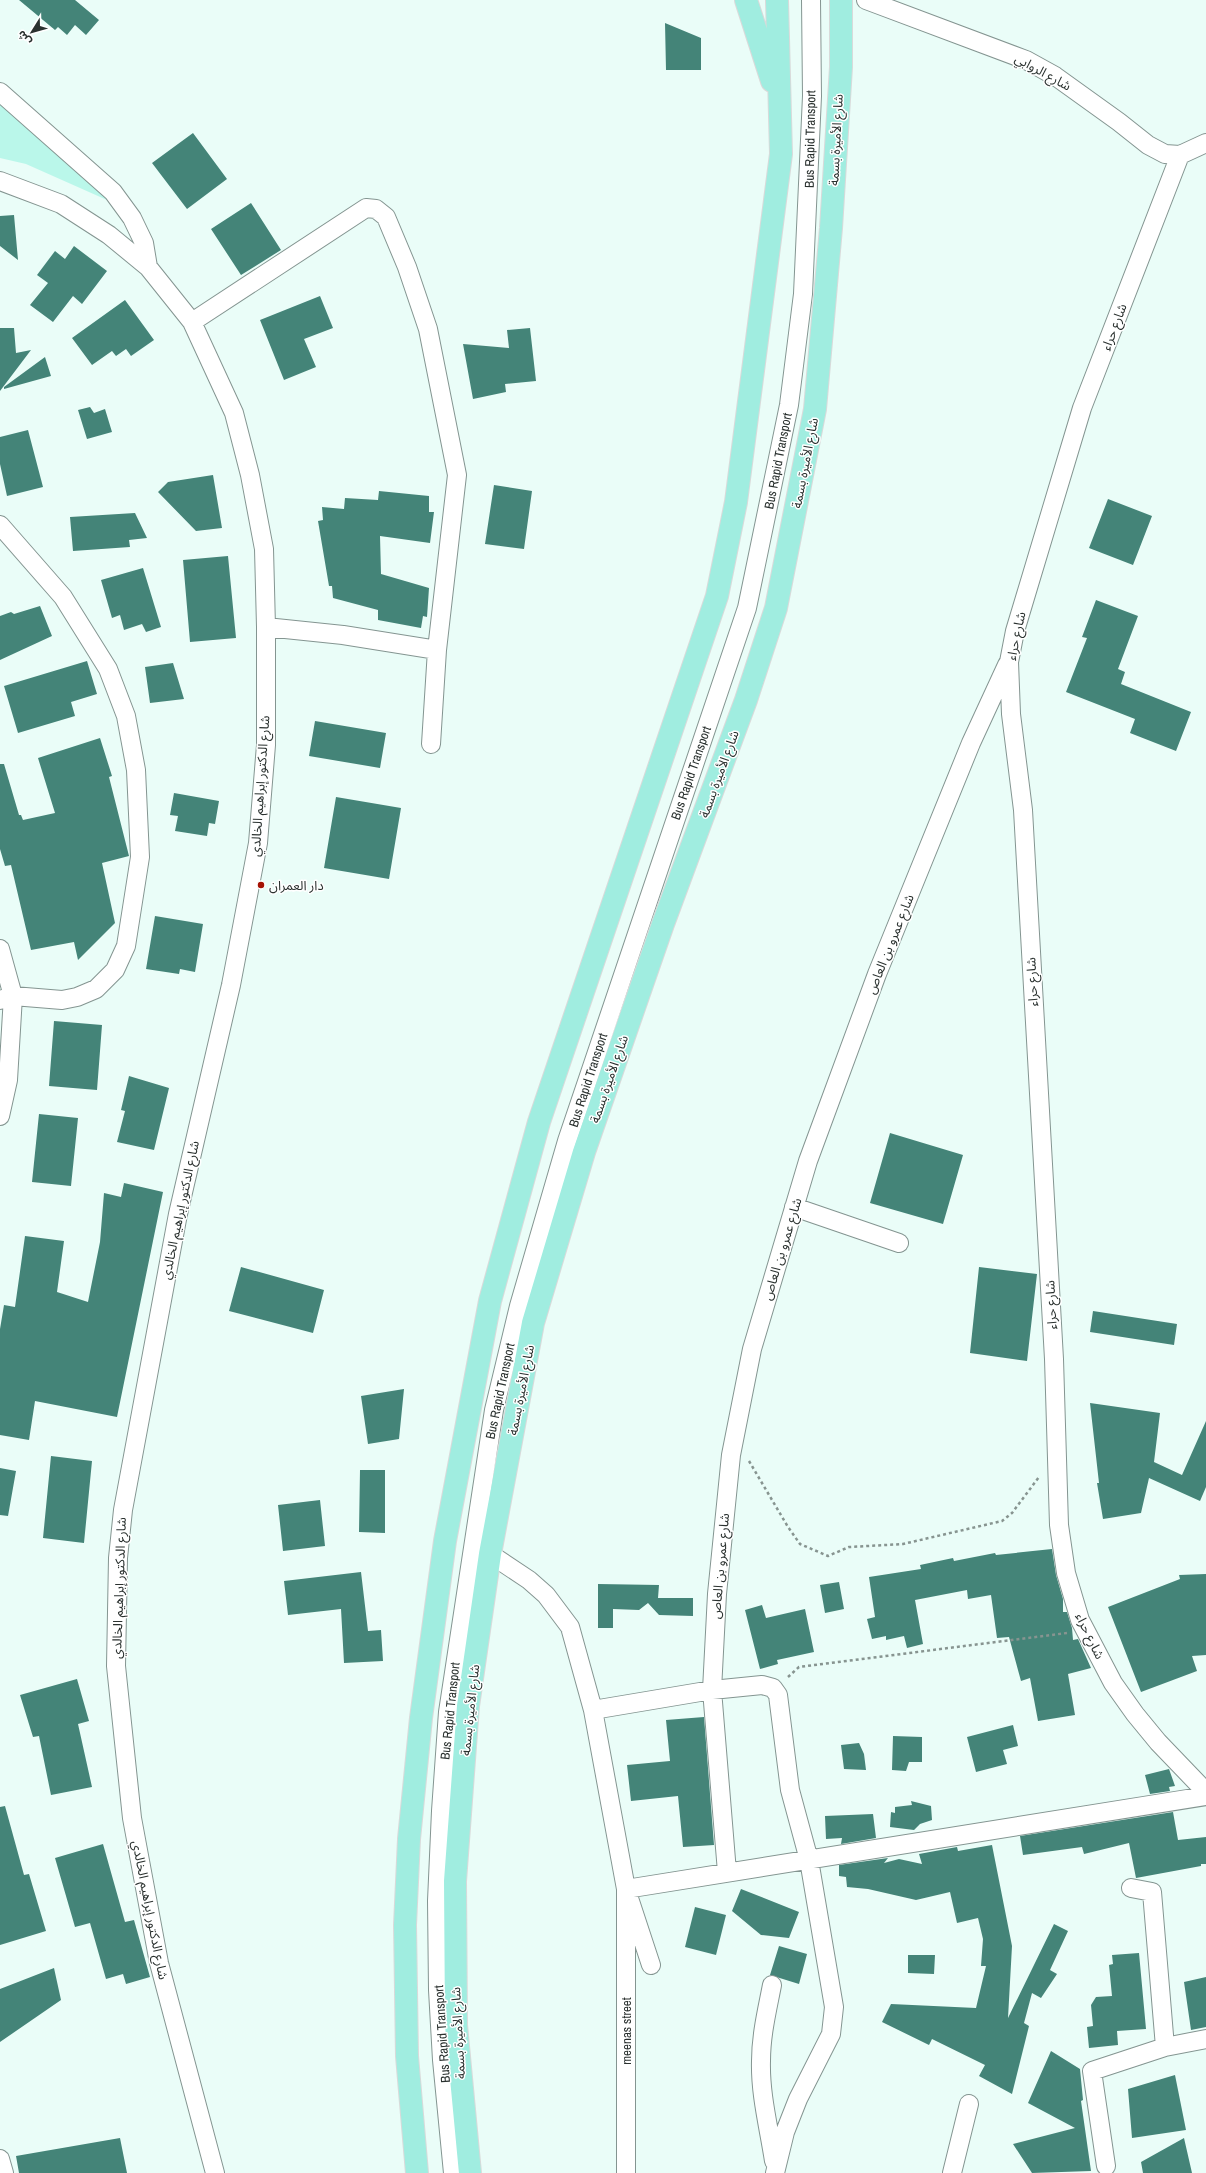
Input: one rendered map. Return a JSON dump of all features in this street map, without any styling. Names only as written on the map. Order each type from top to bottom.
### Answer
[{"type":"main road","points":[[746,0],[779,105]]},
{"type":"main road","points":[[417,2173],[407,2056],[405,1925],[407,1878],[420,1718],[445,1541],[490,1301],[539,1122],[717,596],[736,502],[781,154],[777,0]]},
{"type":"main road","name":"شارع الأميرة بسمة","points":[[470,2173],[456,2025],[455,1881],[468,1706],[490,1554],[533,1323],[584,1152],[663,924],[746,700],[776,608],[815,409],[832,220],[841,67],[841,0]]},
{"type":"street","name":"Bus Rapid Transport","points":[[453,2173],[442,2060],[438,1990],[437,1901],[441,1810],[448,1712],[491,1425],[519,1306],[567,1141],[747,608],[789,404],[803,294],[812,96],[811,0]]},
{"type":"street","name":"شارع الروابي","points":[[866,0],[1026,60],[1055,76],[1148,145],[1165,154],[1180,156]]},
{"type":"street","name":"شارع الدكتور إبراهيم الخالدي","points":[[0,92],[113,192],[132,218],[144,243],[148,267]]},
{"type":"street","points":[[1180,156],[1206,143]]},
{"type":"street","name":"شارع حراء","points":[[1180,156],[1082,408],[1015,631],[1009,662],[1011,714],[1023,810],[1054,1359],[1059,1525],[1066,1573],[1080,1620],[1114,1683],[1135,1714],[1158,1742],[1206,1792]]},
{"type":"street","name":"شارع الدكتور إبراهيم الخالدي","points":[[0,181],[61,204],[109,235],[148,267],[192,322],[234,413],[250,475],[264,549],[266,627],[266,745],[258,843],[231,985],[178,1214],[124,1502],[118,1558],[115,1614],[116,1666],[132,1818],[159,1963],[215,2173]]},
{"type":"street","points":[[192,322],[366,208],[376,209],[386,218],[407,267],[428,329],[457,475],[437,650],[431,744]]},
{"type":"street","points":[[0,525],[63,597],[108,669],[126,716],[136,770],[140,857],[126,946],[115,970],[96,989],[78,997],[62,1000],[7,998]]},
{"type":"street","points":[[266,627],[343,635],[437,650]]},
{"type":"street","name":"شارع عمرو بن العاص","points":[[727,1872],[712,1690],[717,1594],[735,1437],[752,1349],[808,1162],[877,974],[971,743],[1009,662]]},
{"type":"street","points":[[0,949],[7,998],[8,1080],[0,1116]]},
{"type":"street","points":[[794,1207],[899,1243]]},
{"type":"street","points":[[490,1554],[529,1580],[546,1595],[570,1627],[593,1710],[626,1889],[651,1965]]},
{"type":"street","points":[[593,1710],[712,1690],[767,1686],[772,1688],[778,1695],[780,1701],[790,1790],[809,1860],[831,1980],[834,2020],[831,2034],[798,2099],[785,2132],[775,2170]]},
{"type":"street","points":[[626,1889],[1206,1796]]},
{"type":"street","points":[[1131,1888],[1152,1892],[1165,2047]]},
{"type":"street","name":"meenas street","points":[[626,1889],[626,2173]]},
{"type":"street","points":[[772,1985],[762,2034],[761,2063],[765,2109],[775,2170]]},
{"type":"street","points":[[1106,2166],[1092,2070],[1165,2047],[1206,2039]]},
{"type":"street","points":[[952,2173],[969,2104]]},
{"type":"street","points":[[0,2159],[4,2173]]},
{"type":"path","points":[[735,1437],[788,1527],[800,1544],[828,1556],[849,1547],[903,1544],[1002,1520],[1012,1513],[1043,1471],[1057,1462]]},
{"type":"path","points":[[799,1667],[1086,1630]]},
{"type":"green space","points":[[0,103],[116,204],[26,164],[0,158]]},
{"type":"building","points":[[19,0],[75,0],[99,20],[86,35],[75,25],[67,35],[58,27],[55,30]]},
{"type":"building","points":[[665,23],[701,38],[701,70],[666,70]]},
{"type":"building","points":[[193,133],[227,179],[187,209],[152,163]]},
{"type":"building","points":[[251,203],[281,250],[241,275],[211,229]]},
{"type":"building","points":[[14,215],[18,260],[0,246],[0,216]]},
{"type":"building","points":[[74,246],[107,271],[82,304],[73,296],[53,322],[30,305],[48,283],[37,275],[55,251],[65,259]]},
{"type":"building","points":[[320,296],[333,328],[304,339],[316,367],[284,380],[260,320]]},
{"type":"building","points":[[125,300],[154,340],[131,356],[126,349],[116,356],[112,351],[92,365],[72,338]]},
{"type":"building","points":[[0,328],[14,328],[16,353],[31,350],[0,391]]},
{"type":"building","points":[[530,328],[536,381],[505,384],[506,392],[473,399],[463,344],[509,348],[507,330]]},
{"type":"building","points":[[45,357],[51,376],[4,389],[4,387]]},
{"type":"building","points":[[90,407],[94,413],[105,409],[112,432],[87,439],[78,410]]},
{"type":"building","points":[[28,430],[43,487],[7,496],[0,464],[0,437]]},
{"type":"building","points":[[213,475],[222,528],[196,531],[158,492],[168,482]]},
{"type":"building","points":[[494,485],[532,491],[524,549],[485,544]]},
{"type":"building","points":[[379,491],[429,496],[429,512],[434,512],[430,543],[380,536],[381,574],[429,588],[427,617],[423,616],[421,628],[378,620],[378,610],[333,598],[332,586],[329,586],[318,521],[323,520],[322,507],[344,509],[345,498],[378,500]]},
{"type":"building","points":[[1108,499],[1152,516],[1133,565],[1089,548]]},
{"type":"building","points":[[135,513],[147,538],[129,540],[130,547],[73,551],[70,517]]},
{"type":"building","points":[[228,556],[236,638],[190,642],[183,560]]},
{"type":"building","points":[[143,568],[161,627],[146,632],[142,624],[124,630],[120,615],[112,618],[101,580]]},
{"type":"building","points":[[1096,600],[1138,616],[1118,669],[1125,672],[1121,684],[1191,712],[1176,751],[1130,733],[1135,719],[1066,692],[1087,638],[1082,637]]},
{"type":"building","points":[[40,606],[52,636],[0,660],[0,616],[11,612],[14,614]]},
{"type":"building","points":[[87,661],[97,694],[71,702],[75,716],[18,733],[4,686]]},
{"type":"building","points":[[173,663],[184,699],[150,703],[145,667]]},
{"type":"building","points":[[315,721],[386,733],[380,768],[309,756]]},
{"type":"building","points":[[100,738],[112,776],[109,777],[129,856],[102,863],[115,923],[78,960],[74,942],[31,950],[11,865],[5,866],[0,849],[0,764],[4,764],[19,815],[21,815],[23,820],[55,813],[38,758]]},
{"type":"building","points":[[174,793],[219,801],[215,824],[209,823],[207,836],[175,831],[178,816],[170,815]]},
{"type":"building","points":[[336,797],[401,808],[389,879],[324,868]]},
{"type":"building","points":[[155,916],[203,924],[195,972],[180,969],[179,974],[146,969]]},
{"type":"building","points":[[54,1021],[102,1025],[97,1090],[49,1086]]},
{"type":"building","points":[[129,1076],[169,1088],[154,1150],[117,1142],[125,1111],[121,1110]]},
{"type":"building","points":[[39,1114],[78,1118],[71,1186],[32,1182]]},
{"type":"building","points":[[890,1133],[963,1155],[943,1224],[870,1203]]},
{"type":"building","points":[[124,1183],[163,1192],[117,1417],[35,1401],[29,1440],[0,1435],[0,1329],[4,1305],[15,1307],[25,1236],[64,1241],[57,1292],[88,1302],[100,1242],[104,1193],[121,1197]]},
{"type":"building","points":[[241,1267],[324,1290],[313,1333],[229,1311]]},
{"type":"building","points":[[979,1267],[1037,1274],[1027,1361],[970,1353]]},
{"type":"building","points":[[1093,1311],[1177,1324],[1174,1345],[1090,1332]]},
{"type":"building","points":[[404,1389],[399,1439],[368,1444],[361,1396]]},
{"type":"building","points":[[1090,1403],[1160,1413],[1154,1462],[1182,1475],[1206,1421],[1206,1487],[1200,1501],[1149,1478],[1141,1513],[1103,1519],[1097,1483],[1099,1483]]},
{"type":"building","points":[[51,1456],[92,1461],[84,1543],[43,1538]]},
{"type":"building","points":[[0,1468],[16,1471],[8,1516],[0,1515]]},
{"type":"building","points":[[360,1470],[385,1470],[385,1533],[359,1532]]},
{"type":"building","points":[[320,1500],[325,1546],[283,1551],[278,1505]]},
{"type":"building","points":[[1052,1549],[1056,1575],[1063,1599],[1063,1612],[1067,1612],[1072,1628],[1073,1640],[1078,1639],[1091,1668],[1068,1674],[1075,1715],[1038,1721],[1030,1678],[1021,1681],[1009,1637],[997,1638],[991,1595],[968,1599],[967,1590],[915,1600],[923,1644],[907,1648],[904,1636],[886,1640],[886,1636],[872,1639],[867,1619],[875,1617],[869,1577],[921,1569],[920,1565],[953,1558],[954,1561],[995,1553],[996,1555]]},
{"type":"building","points":[[361,1572],[368,1631],[381,1630],[383,1661],[344,1663],[341,1609],[288,1615],[284,1581]]},
{"type":"building","points":[[1206,1574],[1206,1655],[1192,1656],[1197,1671],[1141,1692],[1108,1607],[1180,1579],[1179,1575]]},
{"type":"building","points":[[839,1582],[844,1609],[825,1613],[820,1585]]},
{"type":"building","points":[[598,1584],[659,1585],[658,1598],[693,1598],[693,1616],[659,1615],[648,1603],[639,1610],[613,1609],[613,1628],[598,1628]]},
{"type":"building","points":[[762,1605],[766,1618],[805,1609],[814,1652],[777,1660],[778,1664],[760,1669],[745,1610]]},
{"type":"building","points":[[77,1679],[89,1721],[78,1724],[92,1787],[51,1795],[39,1736],[33,1737],[20,1695]]},
{"type":"building","points":[[704,1717],[714,1845],[683,1847],[678,1796],[631,1801],[627,1765],[670,1761],[666,1720]]},
{"type":"building","points":[[1013,1725],[1018,1746],[1003,1750],[1007,1764],[976,1772],[967,1737]]},
{"type":"building","points":[[893,1736],[922,1737],[922,1762],[909,1762],[906,1771],[892,1770]]},
{"type":"building","points":[[859,1743],[864,1754],[866,1770],[844,1769],[841,1745]]},
{"type":"building","points":[[1169,1769],[1175,1786],[1169,1787],[1170,1791],[1150,1794],[1145,1775]]},
{"type":"building","points":[[911,1801],[931,1806],[932,1820],[920,1824],[914,1830],[890,1827],[891,1812],[895,1813],[895,1807],[912,1805]]},
{"type":"building","points":[[5,1806],[24,1875],[29,1874],[46,1931],[0,1945],[0,1807]]},
{"type":"building","points":[[1173,1812],[1178,1840],[1206,1837],[1206,1864],[1136,1878],[1129,1843],[1084,1854],[1082,1847],[1023,1855],[1020,1836]]},
{"type":"building","points":[[873,1814],[876,1838],[841,1844],[842,1838],[826,1839],[825,1816]]},
{"type":"building","points":[[103,1844],[125,1922],[134,1920],[150,1977],[126,1984],[123,1974],[106,1979],[90,1923],[75,1927],[55,1858]]},
{"type":"building","points":[[992,1845],[1012,1946],[1008,2018],[1054,1924],[1068,1931],[1050,1970],[1057,1974],[1041,1998],[1032,1993],[1024,2023],[1029,2026],[1012,2094],[979,2076],[985,2065],[932,2039],[929,2045],[882,2022],[891,2004],[976,2008],[986,1966],[981,1966],[983,1939],[978,1918],[957,1923],[950,1892],[916,1900],[868,1889],[847,1887],[846,1877],[839,1876],[839,1865],[888,1858],[884,1863],[899,1859],[922,1864],[919,1854],[957,1847],[958,1851]]},
{"type":"building","points":[[741,1889],[799,1912],[789,1938],[761,1935],[732,1911]]},
{"type":"building","points":[[695,1907],[726,1915],[716,1955],[685,1947]]},
{"type":"building","points":[[779,1946],[807,1954],[799,1984],[770,1975]]},
{"type":"building","points":[[1139,1953],[1146,2029],[1117,2031],[1118,2045],[1089,2048],[1087,2027],[1093,2026],[1091,2005],[1096,1997],[1112,1996],[1109,1965],[1113,1964],[1112,1955]]},
{"type":"building","points":[[908,1955],[935,1955],[934,1974],[908,1973]]},
{"type":"building","points":[[54,1968],[61,2000],[0,2042],[0,1989]]},
{"type":"building","points":[[1206,1977],[1206,2027],[1191,2030],[1184,1982]]},
{"type":"building","points":[[1051,2051],[1080,2069],[1083,2100],[1081,2101],[1091,2171],[1032,2173],[1013,2144],[1075,2128],[1028,2103]]},
{"type":"building","points":[[1175,2075],[1186,2130],[1132,2138],[1128,2089]]},
{"type":"building","points":[[120,2138],[127,2173],[19,2173],[16,2156]]},
{"type":"building","points":[[1184,2138],[1192,2173],[1143,2173],[1141,2162]]},
{"type":"place","name":"دار العمران","points":[[261,885]]}]
